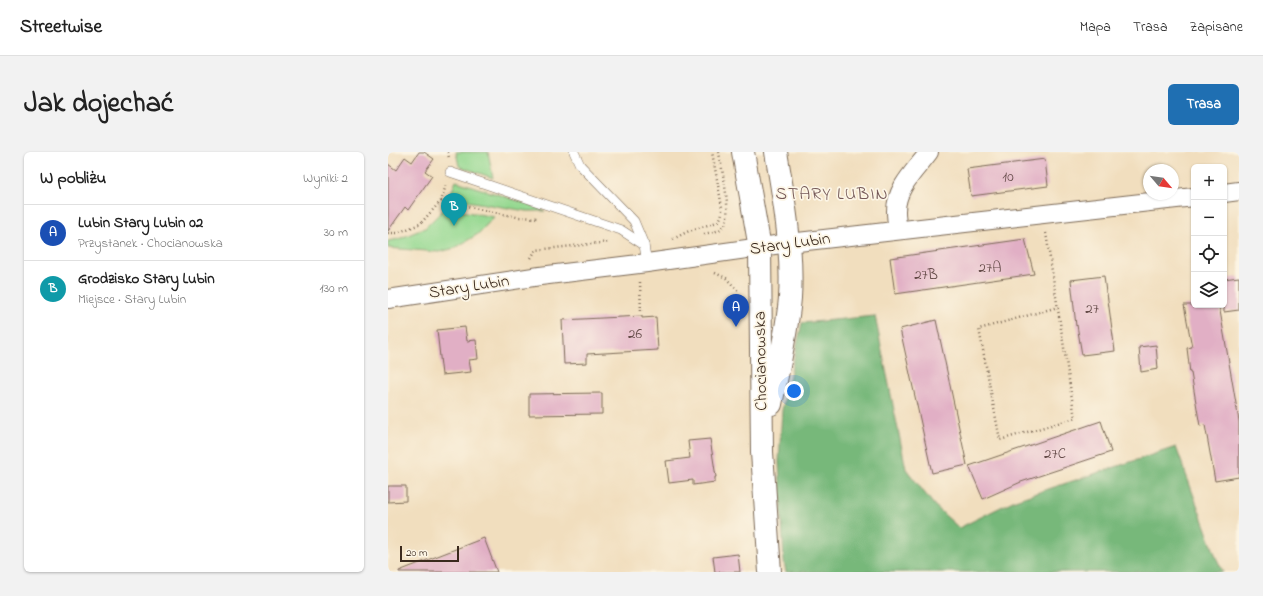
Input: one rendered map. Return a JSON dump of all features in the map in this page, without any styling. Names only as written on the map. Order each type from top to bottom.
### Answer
[{"type":"street","name":"Chocianowska","points":[[743,152],[760,248],[762,452],[770,572]]},
{"type":"street","name":"Chocianowska","points":[[762,452],[790,298],[789,243],[776,152]]},
{"type":"street","points":[[898,230],[896,211],[897,199],[904,185],[927,153]]},
{"type":"street","points":[[1227,193],[1239,191]]},
{"type":"street","name":"Stary Lubin","points":[[388,299],[540,276],[647,264],[789,243],[1191,197]]},
{"type":"lane","points":[[574,152],[580,165],[634,221],[644,245],[647,264]]},
{"type":"lane","points":[[450,172],[620,230],[644,245]]},
{"type":"path","points":[[644,245],[666,242],[689,231],[719,220],[722,214],[722,207],[712,152]]},
{"type":"path","points":[[700,235],[719,230],[724,226],[728,216],[728,206],[718,152]]},
{"type":"path","points":[[388,233],[397,234],[420,224],[441,201],[450,172]]},
{"type":"path","points":[[441,201],[517,217],[539,219]]},
{"type":"path","points":[[1043,215],[1058,307],[1075,418],[1000,440],[980,328],[1058,307]]},
{"type":"path","points":[[599,224],[600,243]]},
{"type":"path","points":[[530,261],[536,250],[613,241]]},
{"type":"green space","points":[[456,152],[488,152],[493,178],[459,166]]},
{"type":"green space","points":[[456,181],[528,204],[545,211],[526,211],[449,198]]},
{"type":"green space","points":[[445,208],[494,217],[478,234],[455,248],[439,252],[388,248],[388,241],[399,239],[425,228]]},
{"type":"green space","points":[[875,316],[906,469],[934,505],[959,528],[1015,500],[1176,447],[1216,557],[1223,572],[786,572],[784,561],[779,462],[782,410],[802,323]]},
{"type":"building","points":[[419,152],[424,152],[434,159],[425,171],[432,176],[408,210],[405,207],[388,231],[388,164],[396,170],[405,157],[412,162]]},
{"type":"building","points":[[1045,159],[1048,186],[971,196],[967,169]]},
{"type":"building","points":[[1025,239],[1034,274],[895,294],[890,258]]},
{"type":"building","points":[[1104,276],[1115,351],[1082,355],[1077,325],[1076,326],[1071,280]]},
{"type":"building","points":[[1239,277],[1239,310],[1224,312],[1224,308],[1227,308],[1227,279]]},
{"type":"building","points":[[1184,305],[1191,305],[1191,308],[1220,308],[1239,421],[1239,477],[1215,481],[1205,425],[1200,426],[1190,373],[1187,348],[1192,347]]},
{"type":"building","points":[[642,316],[642,318],[656,317],[658,350],[587,354],[587,363],[564,364],[562,320]]},
{"type":"building","points":[[936,320],[967,465],[932,473],[900,329]]},
{"type":"building","points":[[465,327],[467,341],[476,340],[478,359],[469,360],[471,372],[442,375],[437,330]]},
{"type":"building","points":[[1156,345],[1158,369],[1141,372],[1139,347]]},
{"type":"building","points":[[602,393],[602,414],[529,415],[529,394]]},
{"type":"building","points":[[1101,421],[1111,452],[1021,482],[983,499],[969,466]]},
{"type":"building","points":[[710,439],[716,477],[715,482],[693,485],[693,480],[669,483],[666,461],[690,458],[688,441]]},
{"type":"building","points":[[388,486],[406,486],[406,501],[388,502]]},
{"type":"building","points":[[484,538],[497,572],[399,572],[399,571]]},
{"type":"building","points":[[738,554],[740,572],[715,572],[713,557]]},
{"type":"place","name":"Grodzisko Stary Lubin","points":[[454,226]]},
{"type":"place","name":"Lubin Stary Lubin 02","points":[[736,327]]},
{"type":"district","name":"STARY LUBIN","points":[[832,195]]}]
